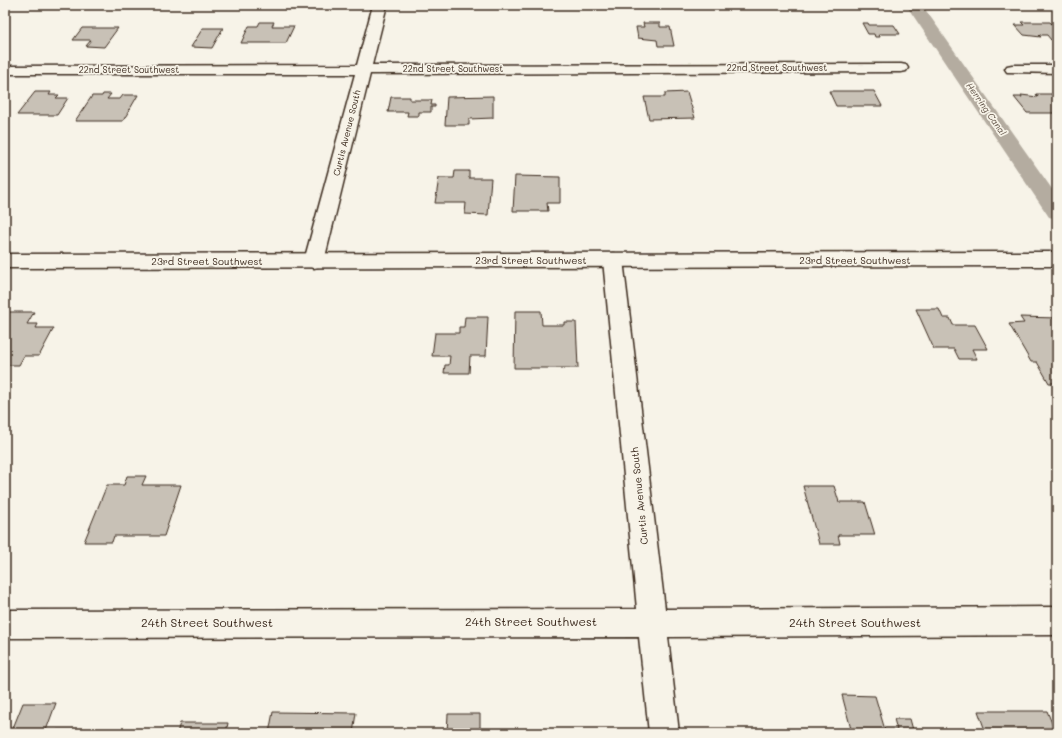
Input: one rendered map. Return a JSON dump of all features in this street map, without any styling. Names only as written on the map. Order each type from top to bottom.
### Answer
[{"type":"street","name":"Curtis Avenue South","points":[[314,261],[380,5]]},
{"type":"street","name":"22nd Street Southwest","points":[[5,70],[902,68]]},
{"type":"street","points":[[1012,69],[1057,69]]},
{"type":"street","name":"23rd Street Southwest","points":[[5,261],[1057,259]]},
{"type":"street","name":"Curtis Avenue South","points":[[613,260],[664,733]]},
{"type":"street","name":"24th Street Southwest","points":[[5,624],[782,623],[1057,621]]},
{"type":"building","points":[[260,22],[274,22],[272,26],[294,26],[286,43],[241,43],[249,26],[258,26]]},
{"type":"building","points":[[1021,22],[1050,22],[1057,30],[1057,40],[1051,40],[1047,35],[1039,35],[1041,37],[1024,35],[1015,25],[1024,25]]},
{"type":"building","points":[[643,23],[660,23],[660,27],[670,27],[674,46],[658,46],[657,40],[638,38],[636,27],[644,27]]},
{"type":"building","points":[[862,23],[868,23],[869,25],[894,25],[900,34],[879,34],[880,37],[875,37],[874,34],[868,34]]},
{"type":"building","points":[[82,28],[118,28],[104,47],[86,46],[91,40],[73,40]]},
{"type":"building","points":[[203,28],[223,28],[212,48],[191,47]]},
{"type":"building","points":[[829,91],[874,91],[882,106],[836,106]]},
{"type":"building","points":[[35,92],[51,92],[49,95],[59,95],[56,98],[68,98],[57,115],[17,115]]},
{"type":"building","points":[[687,92],[695,118],[649,119],[644,97],[665,97],[665,93]]},
{"type":"building","points":[[103,94],[111,94],[107,99],[120,99],[123,95],[138,95],[123,121],[75,121],[92,96],[102,96]]},
{"type":"building","points":[[1036,94],[1052,94],[1057,100],[1057,113],[1027,113],[1014,97],[1022,97],[1021,95],[1038,97]]},
{"type":"building","points":[[493,96],[493,118],[469,119],[469,125],[445,125],[447,97]]},
{"type":"building","points":[[391,97],[410,97],[410,100],[432,100],[431,105],[435,105],[435,107],[431,107],[431,112],[419,112],[419,116],[407,116],[408,112],[388,112]]},
{"type":"building","points":[[455,171],[469,171],[469,178],[491,178],[488,215],[465,214],[466,203],[435,203],[439,178],[454,178]]},
{"type":"building","points":[[515,176],[560,177],[560,203],[547,203],[548,211],[513,211]]},
{"type":"building","points":[[916,309],[939,309],[943,318],[950,318],[953,325],[975,325],[988,349],[972,349],[977,359],[959,359],[954,349],[934,349]]},
{"type":"building","points":[[515,311],[541,311],[542,325],[564,325],[564,322],[576,322],[578,368],[514,368]]},
{"type":"building","points":[[9,312],[34,312],[27,324],[38,324],[36,328],[54,328],[39,356],[24,356],[19,365],[5,365],[5,318]]},
{"type":"building","points":[[465,317],[488,317],[486,356],[470,356],[469,373],[444,373],[445,365],[449,365],[450,356],[432,356],[435,333],[459,333],[459,327],[464,327]]},
{"type":"building","points":[[1020,317],[1057,318],[1057,383],[1049,383],[1037,362],[1031,362],[1009,324],[1024,323]]},
{"type":"building","points":[[127,476],[146,476],[142,485],[181,485],[164,536],[114,536],[112,542],[84,542],[107,485],[124,485]]},
{"type":"building","points":[[803,486],[834,486],[839,502],[865,502],[875,535],[838,535],[840,544],[819,544]]},
{"type":"building","points":[[842,695],[875,696],[885,730],[897,730],[894,719],[910,719],[913,730],[935,730],[935,733],[852,733]]},
{"type":"building","points":[[23,703],[56,703],[45,733],[11,733]]},
{"type":"building","points":[[978,711],[1047,711],[1056,733],[986,733]]},
{"type":"building","points":[[273,712],[356,713],[353,733],[269,733]]},
{"type":"building","points":[[448,714],[480,714],[480,733],[447,733]]},
{"type":"building","points":[[180,723],[228,723],[226,733],[177,733]]},
{"type":"building","points":[[57,730],[88,730],[87,733],[56,733]]},
{"type":"waterway","name":"Herring Canal","points":[[914,5],[1057,212]]}]
